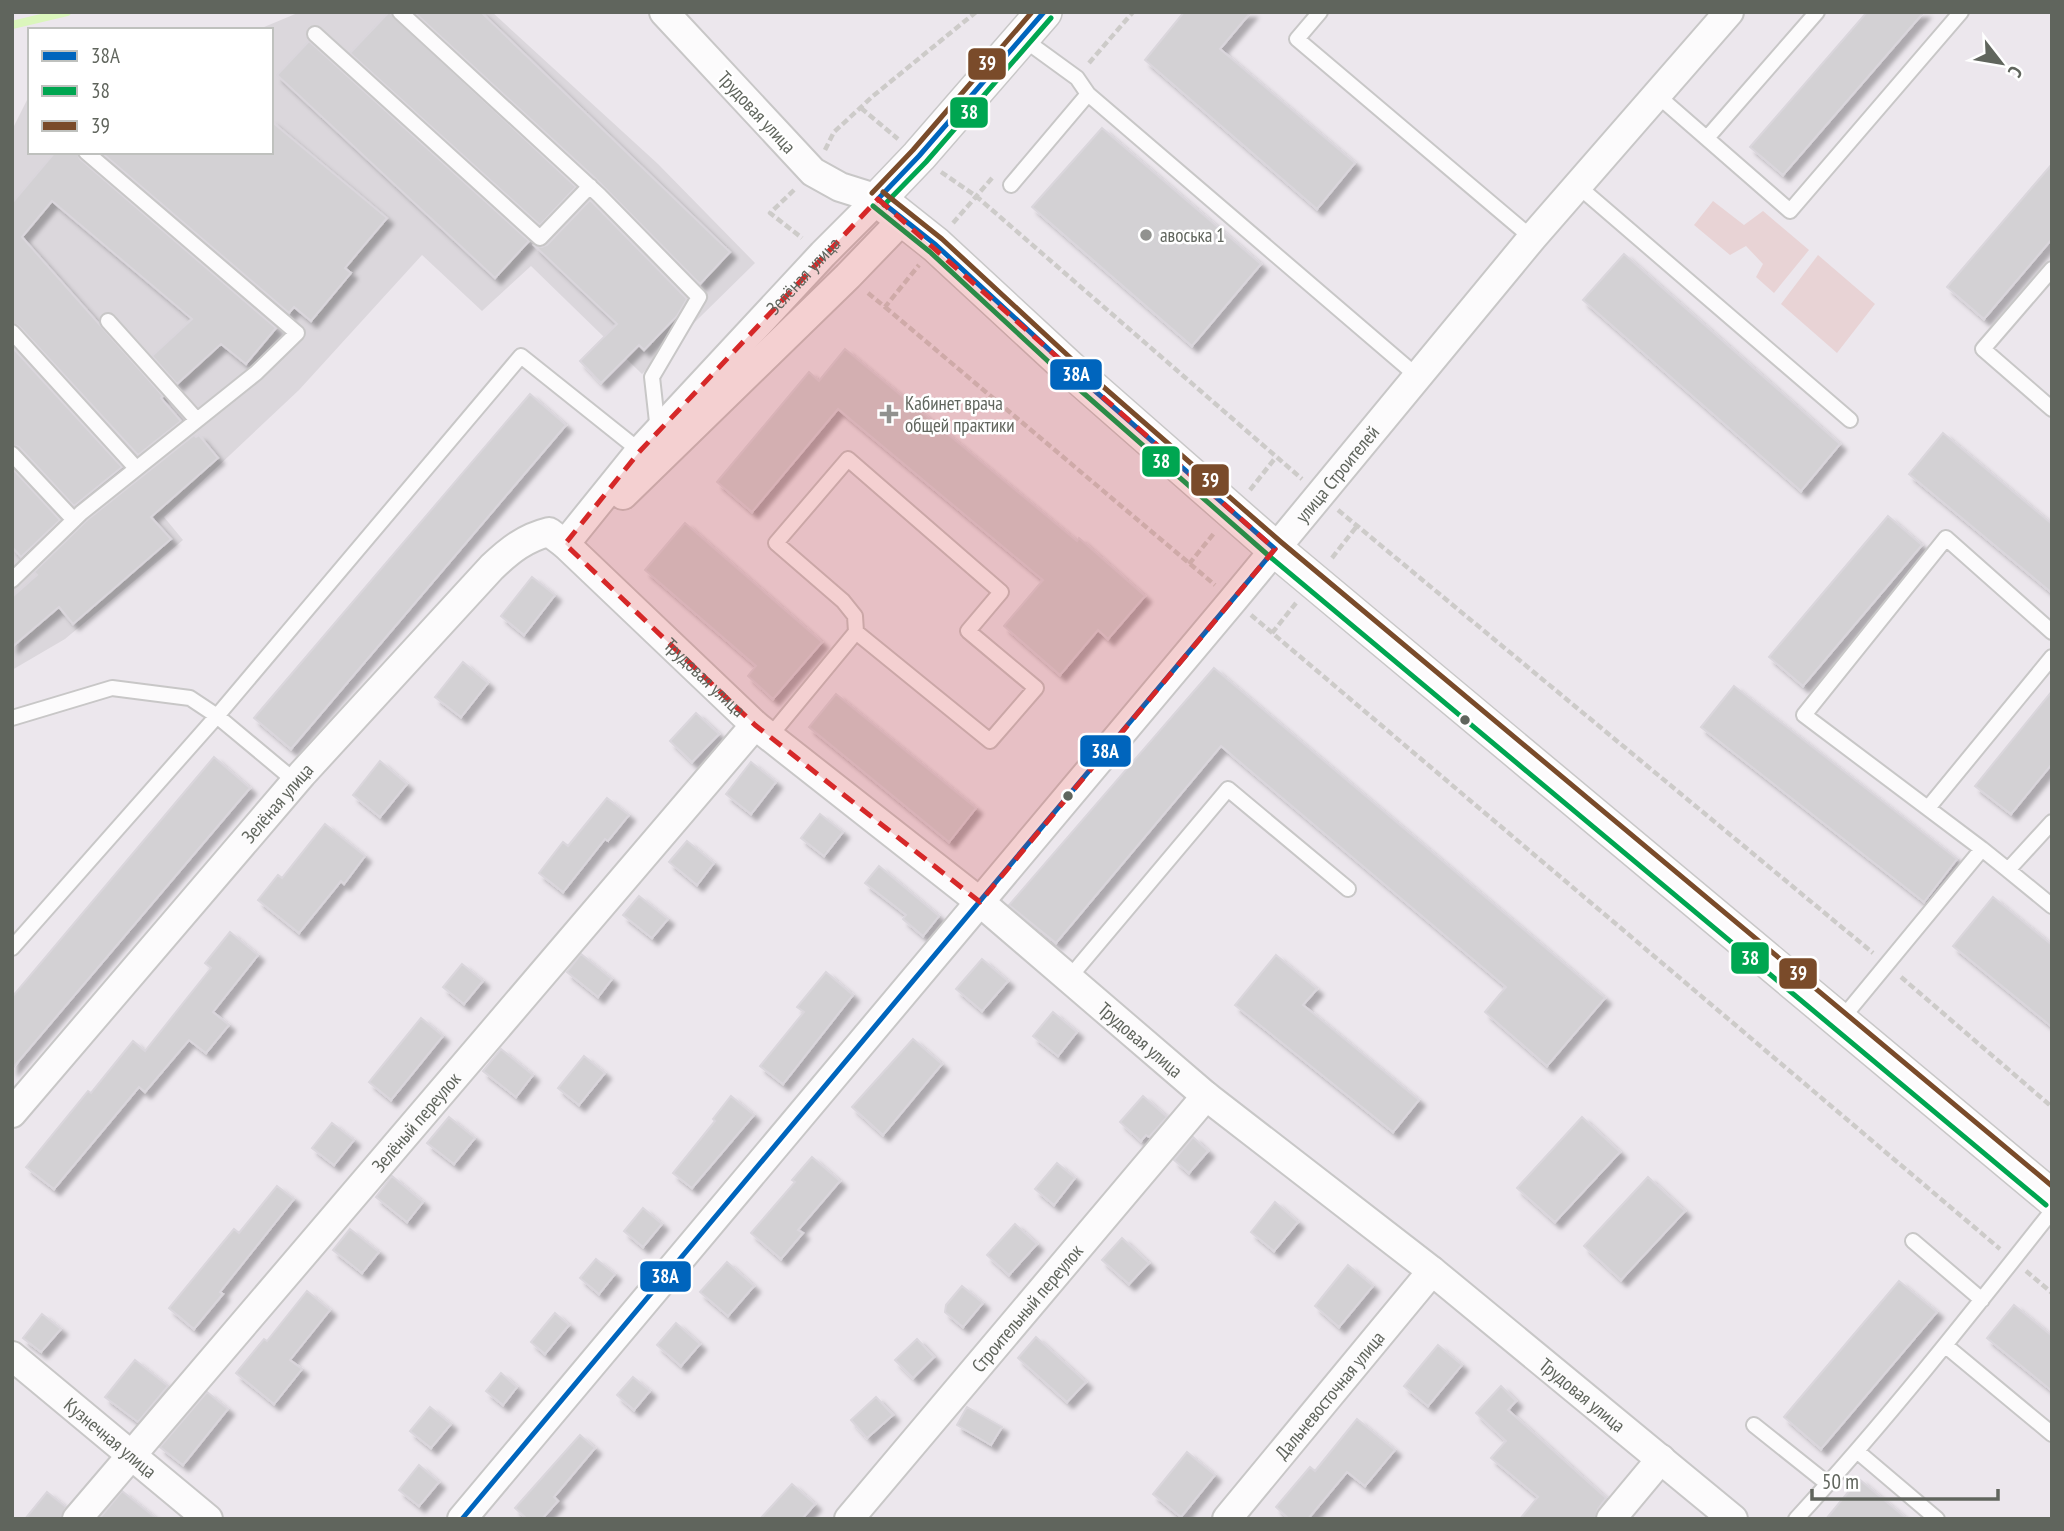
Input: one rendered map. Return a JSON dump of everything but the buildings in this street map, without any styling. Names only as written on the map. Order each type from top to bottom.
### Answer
[{"type":"street","name":"Трудовая улица","points":[[664,12],[813,172],[839,187],[891,209],[936,244],[1070,369],[1275,549],[2052,1198]]},
{"type":"street","name":"улица Строителей","points":[[462,1519],[1233,600],[1532,238],[1729,12]]},
{"type":"street","name":"Зелёная улица","points":[[565,544],[654,467],[891,209],[919,156],[1033,25]]},
{"type":"street","name":"Зелёная улица","points":[[565,544],[649,442],[814,264],[891,209]]},
{"type":"street","name":"Зелёная улица","points":[[12,1114],[295,781],[492,566],[531,536],[549,532],[565,544]]},
{"type":"street","name":"Трудовая улица","points":[[565,544],[762,731],[980,902],[1206,1096],[1432,1271],[1733,1519]]},
{"type":"street","name":"Зелёный переулок","points":[[76,1519],[762,731]]},
{"type":"street","name":"Строительный переулок","points":[[849,1519],[1206,1096]]},
{"type":"street","name":"Дальневосточная улица","points":[[1227,1519],[1432,1271]]},
{"type":"street","name":"Кузнечная улица","points":[[12,1356],[208,1519]]},
{"type":"street","points":[[1611,1519],[1661,1459]]},
{"type":"lane","points":[[400,12],[590,186],[699,297],[652,377],[649,442]]},
{"type":"lane","points":[[1320,12],[1297,39],[1532,238]]},
{"type":"lane","points":[[1707,138],[1817,12]]},
{"type":"lane","points":[[1657,95],[1790,211],[1961,12]]},
{"type":"lane","points":[[1033,25],[1088,94],[1418,376]]},
{"type":"lane","points":[[315,34],[540,237],[590,186]]},
{"type":"lane","points":[[1011,185],[1088,94]]},
{"type":"lane","points":[[14,574],[136,468],[256,373],[297,332],[88,154]]},
{"type":"lane","points":[[1578,186],[1850,420]]},
{"type":"lane","points":[[2052,269],[1983,349],[2052,409]]},
{"type":"lane","points":[[108,321],[197,420]]},
{"type":"lane","points":[[12,332],[136,468]]},
{"type":"lane","points":[[12,948],[217,716],[521,356],[649,442]]},
{"type":"lane","points":[[12,454],[74,520]]},
{"type":"lane","points":[[762,731],[856,632],[855,616],[844,601],[775,543],[848,459],[1001,592],[968,632],[1036,688],[990,741],[856,632]]},
{"type":"lane","points":[[2052,632],[1946,538],[1804,715],[1982,849],[2052,906]]},
{"type":"lane","points":[[1927,808],[2052,657]]},
{"type":"lane","points":[[12,718],[112,688],[190,698],[217,716],[295,781]]},
{"type":"lane","points":[[1069,978],[1228,789],[1348,889]]},
{"type":"lane","points":[[2008,870],[2052,822]]},
{"type":"lane","points":[[1839,1021],[1982,849]]},
{"type":"lane","points":[[1796,1519],[1858,1452],[2052,1211]]},
{"type":"lane","points":[[1913,1241],[1982,1300]]},
{"type":"lane","points":[[1946,1346],[2052,1434]]},
{"type":"lane","points":[[1754,1425],[1828,1484]]},
{"type":"lane","points":[[1858,1452],[1937,1519]]},
{"type":"path","points":[[834,132],[873,96],[976,12]]},
{"type":"path","points":[[860,108],[919,156],[976,196],[1320,495],[1887,965],[2052,1107]]},
{"type":"path","points":[[885,307],[2052,1293]]},
{"type":"highlighted area","points":[[878,199],[1275,549],[980,902],[755,725],[565,544],[640,451]]},
{"type":"shaded area","points":[[300,12],[492,12],[658,164],[755,263],[642,374],[531,266],[482,311],[422,255],[299,390],[164,517],[183,540],[65,639],[12,670],[12,130],[28,98],[28,154],[273,154],[273,28],[262,28]]},
{"type":"shaded area","points":[[1713,201],[1744,225],[1763,211],[1809,250],[1774,293],[1756,277],[1763,264],[1746,246],[1730,255],[1694,225]]},
{"type":"shaded area","points":[[1818,255],[1875,304],[1837,353],[1781,304]]},
{"type":"waterway","points":[[12,25],[67,12]]},
{"type":"transit line","name":"39","points":[[872,193],[913,150],[1032,12]]},
{"type":"transit line","name":"38А","points":[[878,199],[919,156],[1044,12]]},
{"type":"transit line","name":"38","points":[[884,205],[926,162],[1051,18]]},
{"type":"transit line","name":"39","points":[[883,192],[942,239],[1076,363],[1281,542],[2052,1186]]},
{"type":"transit line","name":"38А","points":[[878,199],[936,245],[1070,369],[1275,549]]},
{"type":"transit line","name":"38","points":[[873,206],[930,252],[1064,376],[1269,556],[2046,1205]]},
{"type":"transit line","name":"38А","points":[[462,1519],[1275,549]]},
{"type":"place","name":"авоська 1","points":[[1146,235]]},
{"type":"place","name":"Кабинет врача общей практики","points":[[889,414]]}]
